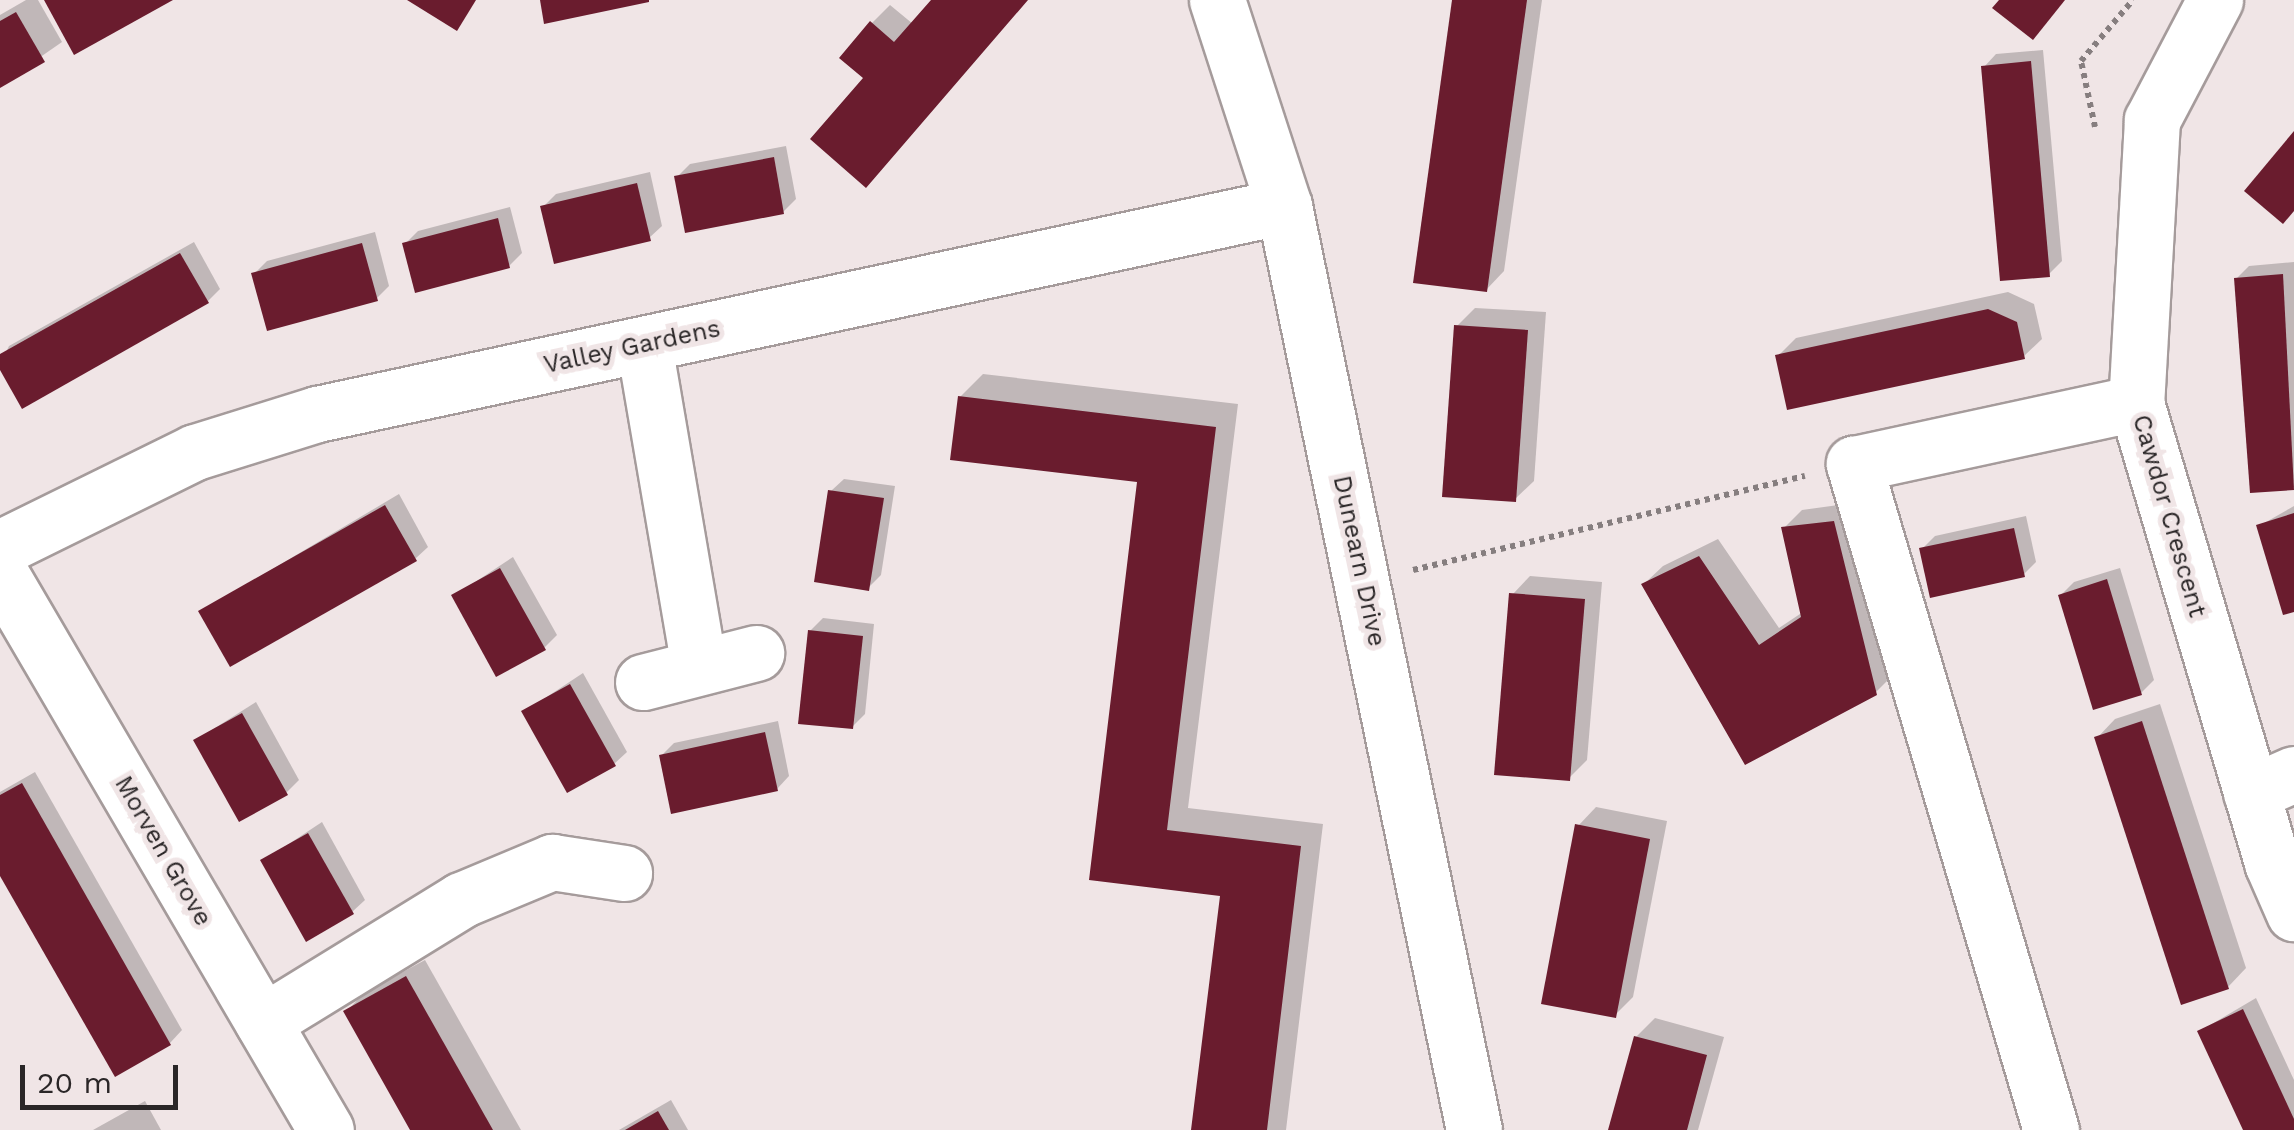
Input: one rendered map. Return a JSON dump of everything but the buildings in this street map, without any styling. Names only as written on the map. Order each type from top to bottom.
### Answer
[{"type":"street","name":"Dunearn Drive","points":[[1216,0],[1284,206],[1474,1130]]},
{"type":"street","name":"Cawdor Crescent","points":[[2214,0],[2152,120],[2136,403],[2272,784],[2294,913]]},
{"type":"street","name":"Valley Gardens","points":[[0,548],[195,452],[317,414],[1284,206]]},
{"type":"street","points":[[644,344],[699,666]]},
{"type":"street","points":[[2050,1130],[1854,464],[2136,403]]},
{"type":"street","name":"Morven Grove","points":[[0,572],[326,1130]]},
{"type":"street","points":[[643,682],[756,653]]},
{"type":"street","points":[[263,1022],[461,900],[552,862],[624,874]]},
{"type":"path","points":[[1364,582],[1854,464]]}]
